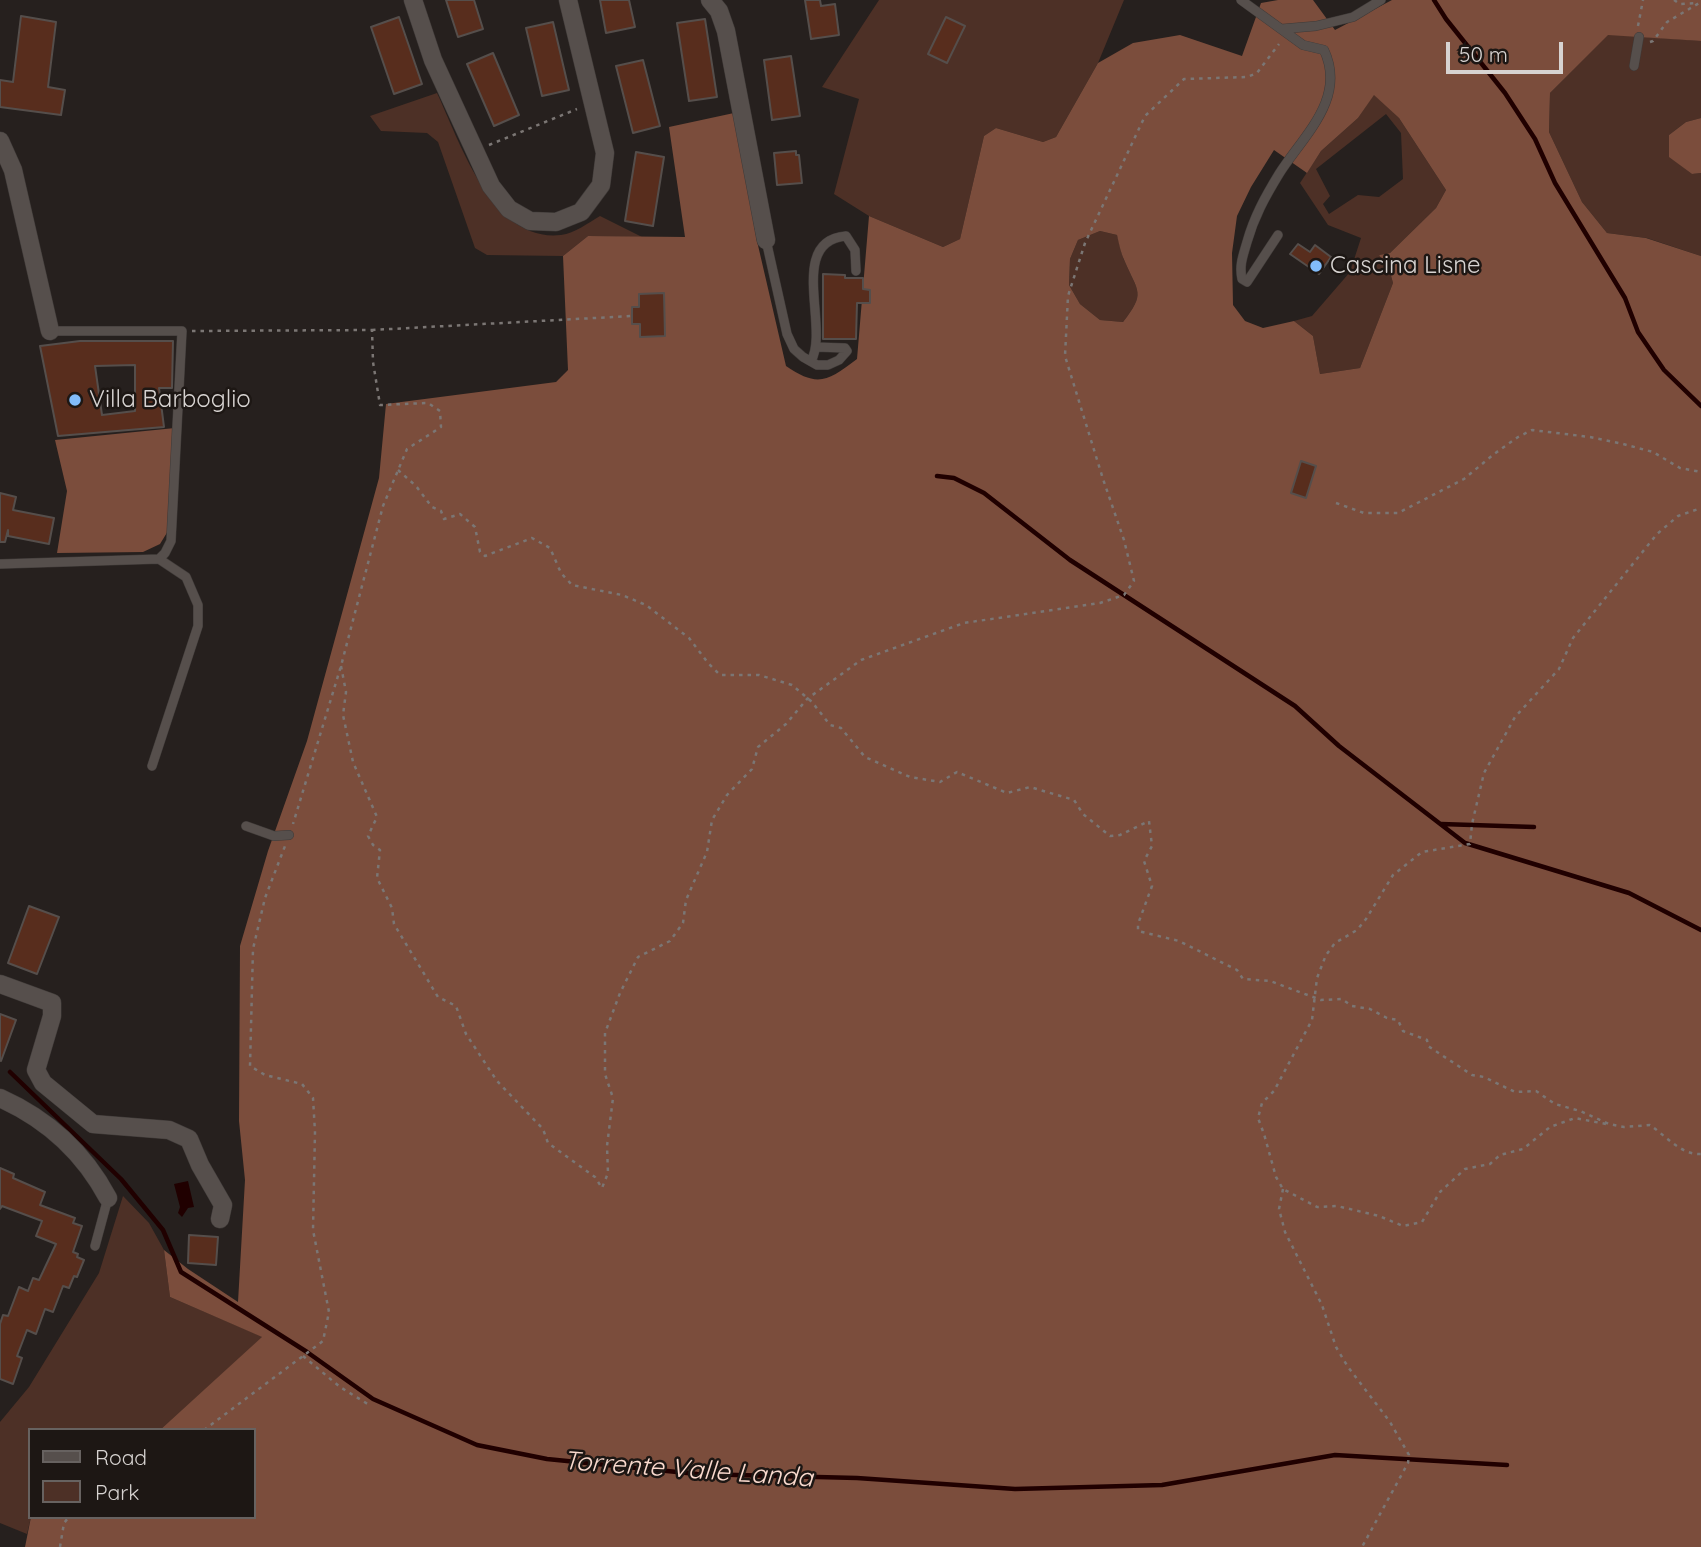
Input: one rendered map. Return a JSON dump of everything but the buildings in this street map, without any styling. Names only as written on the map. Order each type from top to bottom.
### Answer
[{"type":"street","points":[[413,0],[433,60],[491,186],[509,209],[530,221],[556,222],[581,212],[601,185],[605,153],[568,0]]},
{"type":"street","points":[[710,0],[719,11],[726,31],[766,240]]},
{"type":"street","points":[[0,141],[13,170],[50,331]]},
{"type":"street","points":[[0,984],[52,1003],[52,1016],[36,1070],[43,1083],[93,1124],[169,1130],[189,1139],[200,1165],[223,1205],[220,1219]]},
{"type":"street","points":[[0,1098],[20,1107],[69,1143],[94,1172],[108,1198]]},
{"type":"lane","points":[[1241,0],[1303,45],[1324,50],[1330,64],[1332,81],[1327,102],[1256,212],[1239,267],[1242,279],[1247,282],[1278,235]]},
{"type":"lane","points":[[1284,31],[1353,17],[1381,0]]},
{"type":"lane","points":[[1634,66],[1639,37]]},
{"type":"lane","points":[[811,361],[816,347],[815,262],[821,247],[831,240],[846,236],[856,250],[856,271]]},
{"type":"lane","points":[[766,240],[787,334],[794,349],[817,365],[828,365],[839,360],[847,351],[839,347],[816,347]]},
{"type":"lane","points":[[50,331],[182,331],[171,541],[159,559]]},
{"type":"lane","points":[[0,564],[159,559],[186,577],[198,606],[198,626],[152,765]]},
{"type":"lane","points":[[246,826],[274,836],[289,835]]},
{"type":"lane","points":[[95,1246],[108,1198]]},
{"type":"path","points":[[1643,0],[1638,24],[1639,37],[1645,42],[1653,41],[1667,22],[1701,2]]},
{"type":"path","points":[[1674,0],[1680,4],[1701,2]]},
{"type":"path","points":[[341,666],[346,692],[343,715],[353,762],[377,817],[368,836],[380,850],[377,878],[392,908],[394,924],[438,997],[456,1006],[466,1034],[497,1081],[543,1129],[548,1143],[595,1177],[602,1188],[608,1172],[607,1146],[613,1098],[605,1074],[605,1033],[620,993],[638,957],[670,941],[683,923],[686,900],[708,852],[712,820],[727,794],[752,769],[758,747],[786,724],[807,699],[861,660],[964,623],[1100,603],[1124,594],[1134,581],[1124,540],[1065,356],[1068,296],[1085,243],[1145,116],[1184,79],[1247,76],[1257,73],[1284,31]]},
{"type":"path","points":[[474,151],[593,103]]},
{"type":"path","points":[[182,331],[372,330],[572,320],[611,315],[632,316]]},
{"type":"path","points":[[207,1428],[323,1341],[329,1312],[313,1230],[313,1098],[302,1084],[265,1075],[250,1066],[253,949],[265,898],[289,835],[341,666],[383,506],[407,449],[441,427],[440,411],[428,403],[380,405],[373,362],[372,330]]},
{"type":"path","points":[[1336,503],[1364,513],[1398,513],[1464,479],[1494,454],[1532,430],[1623,444],[1653,452],[1680,468],[1701,472]]},
{"type":"path","points":[[398,470],[416,486],[432,507],[441,511],[444,519],[460,514],[475,527],[480,552],[485,556],[532,538],[550,548],[561,573],[572,585],[622,595],[646,605],[690,638],[720,675],[759,675],[792,685],[830,725],[841,728],[865,757],[910,777],[940,782],[957,772],[1007,793],[1030,787],[1055,793],[1074,800],[1083,814],[1110,836],[1120,835],[1149,821],[1152,846],[1144,861],[1152,886],[1138,930],[1180,941],[1237,970],[1243,979],[1270,981],[1321,1000],[1342,999],[1352,1006],[1370,1009],[1387,1018],[1398,1020],[1403,1031],[1427,1040],[1428,1046],[1472,1075],[1484,1077],[1515,1092],[1536,1091],[1555,1104],[1580,1111],[1609,1124]]},
{"type":"path","points":[[1701,509],[1678,516],[1657,534],[1573,638],[1559,669],[1515,717],[1484,773],[1470,845],[1422,852],[1393,875],[1366,919],[1356,930],[1335,943],[1326,955],[1317,978],[1312,1020],[1274,1091],[1262,1103],[1258,1118],[1272,1166],[1283,1189],[1317,1207],[1337,1206],[1379,1216],[1403,1226],[1422,1222],[1440,1192],[1465,1169],[1490,1164],[1500,1155],[1523,1149],[1550,1127],[1575,1118],[1595,1124],[1624,1127],[1650,1125],[1676,1147],[1701,1154]]},
{"type":"path","points":[[1283,1189],[1279,1209],[1285,1232],[1322,1305],[1336,1347],[1390,1423],[1409,1455],[1408,1463],[1362,1547]]},
{"type":"path","points":[[303,1356],[340,1387],[371,1406]]},
{"type":"path","points":[[61,1547],[64,1523],[67,1519]]},
{"type":"green space","points":[[879,0],[1124,0],[1098,63],[1056,137],[1043,142],[996,128],[984,136],[960,239],[943,247],[869,216],[834,194],[859,99],[822,87]]},
{"type":"green space","points":[[1608,34],[1701,41],[1701,118],[1686,122],[1669,135],[1669,156],[1692,174],[1701,173],[1701,256],[1647,238],[1607,233],[1582,202],[1549,132],[1550,93]]},
{"type":"green space","points":[[437,93],[468,162],[498,207],[516,223],[537,233],[561,235],[600,216],[642,237],[588,236],[563,256],[487,255],[475,248],[438,142],[427,133],[381,131],[370,116]]},
{"type":"green space","points":[[1374,94],[1399,118],[1446,190],[1436,208],[1390,253],[1379,255],[1390,272],[1393,283],[1360,368],[1320,374],[1313,336],[1294,321],[1312,316],[1350,272],[1361,238],[1328,225],[1300,183],[1321,151],[1358,118]],"holes":[[[1386,114],[1401,133],[1403,179],[1379,197],[1358,195],[1329,214],[1323,204],[1330,196],[1316,169]]]},
{"type":"green space","points":[[1100,231],[1117,235],[1138,292],[1135,305],[1123,322],[1100,320],[1080,304],[1069,285],[1070,259],[1078,240]]},
{"type":"green space","points":[[123,1196],[149,1223],[164,1250],[170,1297],[263,1337],[162,1428],[28,1428],[28,1519],[31,1519],[27,1534],[0,1523],[0,1422],[29,1387],[99,1273]]},
{"type":"shaded area","points":[[1278,0],[1313,0],[1335,30],[1392,0],[1701,0],[1701,41],[1608,35],[1550,93],[1549,132],[1582,202],[1607,233],[1646,238],[1701,256],[1701,1547],[25,1547],[31,1519],[256,1519],[256,1428],[162,1428],[262,1337],[170,1297],[164,1250],[238,1302],[245,1180],[239,1121],[240,946],[268,851],[307,741],[379,478],[386,404],[556,382],[568,370],[563,256],[588,236],[685,237],[669,127],[734,113],[757,241],[786,366],[807,377],[823,379],[857,359],[869,216],[943,247],[960,239],[984,136],[996,128],[1043,142],[1056,137],[1098,63],[1133,43],[1180,35],[1242,56],[1261,3]],"holes":[[[1374,95],[1399,118],[1446,190],[1436,208],[1390,253],[1379,255],[1390,272],[1393,283],[1360,368],[1320,374],[1313,336],[1294,321],[1263,328],[1245,321],[1233,305],[1232,253],[1237,216],[1274,150],[1307,173],[1321,151],[1358,118]],[[1100,231],[1117,235],[1122,256],[1138,292],[1135,305],[1123,322],[1100,320],[1080,304],[1069,285],[1070,259],[1078,240]]]},
{"type":"shaded area","points":[[1701,118],[1701,173],[1692,174],[1669,157],[1669,135],[1686,122]]},
{"type":"shaded area","points":[[175,428],[168,531],[160,544],[143,552],[57,553],[67,491],[55,440]]},
{"type":"shaded area","points":[[188,1181],[194,1207],[188,1208],[182,1217],[178,1213],[180,1207],[174,1184]]},
{"type":"waterway","points":[[1434,0],[1505,93],[1535,139],[1555,183],[1625,298],[1638,332],[1664,370],[1701,406]]},
{"type":"waterway","points":[[937,476],[954,478],[984,493],[1070,560],[1295,706],[1339,746],[1465,843],[1629,893],[1701,930]]},
{"type":"waterway","points":[[1441,824],[1534,827]]},
{"type":"waterway","name":"Torrente Valle Landa","points":[[10,1072],[121,1179],[163,1230],[181,1272],[307,1352],[373,1399],[477,1445],[547,1459],[697,1474],[857,1478],[1015,1489],[1162,1485],[1335,1455],[1507,1465]]},
{"type":"place","name":"Cascina Lisne","points":[[1316,266]]},
{"type":"place","name":"Villa Barboglio","points":[[75,400]]}]
